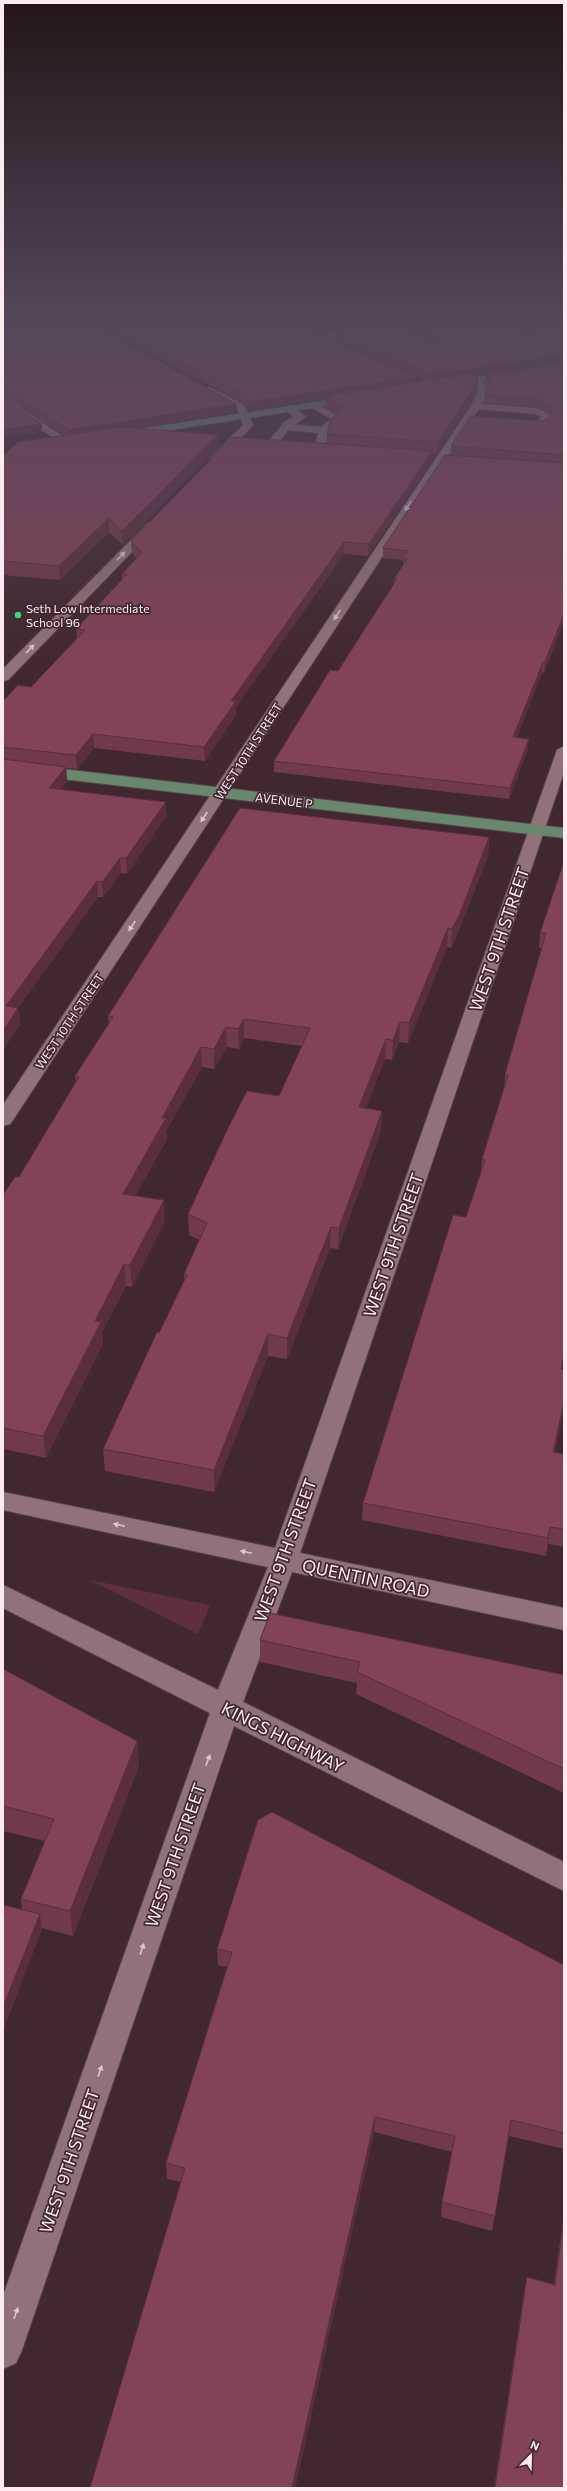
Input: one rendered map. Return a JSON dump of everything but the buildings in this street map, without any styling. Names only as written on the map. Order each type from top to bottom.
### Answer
[{"type":"main road","points":[[117,436],[122,435]]},
{"type":"main road","points":[[53,446],[72,443]]},
{"type":"main road","name":"AVENUE P","points":[[3,767],[564,832]]},
{"type":"street","points":[[59,435],[72,443]]},
{"type":"street","points":[[209,465],[238,435]]},
{"type":"street","points":[[277,435],[266,445],[285,446]]},
{"type":"street","points":[[306,448],[324,449],[323,435]]},
{"type":"street","name":"WEST 10TH STREET","points":[[3,1120],[221,792],[440,458],[457,435]]},
{"type":"street","points":[[117,436],[172,439]]},
{"type":"street","points":[[218,442],[244,443]]},
{"type":"street","points":[[3,677],[162,514]]},
{"type":"street","name":"WEST 9TH STREET","points":[[3,2350],[245,1656],[284,1560],[564,750]]},
{"type":"street","name":"QUENTIN ROAD","points":[[3,1501],[564,1619]]},
{"type":"street","name":"KINGS HIGHWAY","points":[[3,1596],[564,1876]]},
{"type":"shaded area","points":[[90,1580],[210,1605],[198,1634]]},
{"type":"place","name":"Seth Low Intermediate School 96","points":[[18,615]]}]
